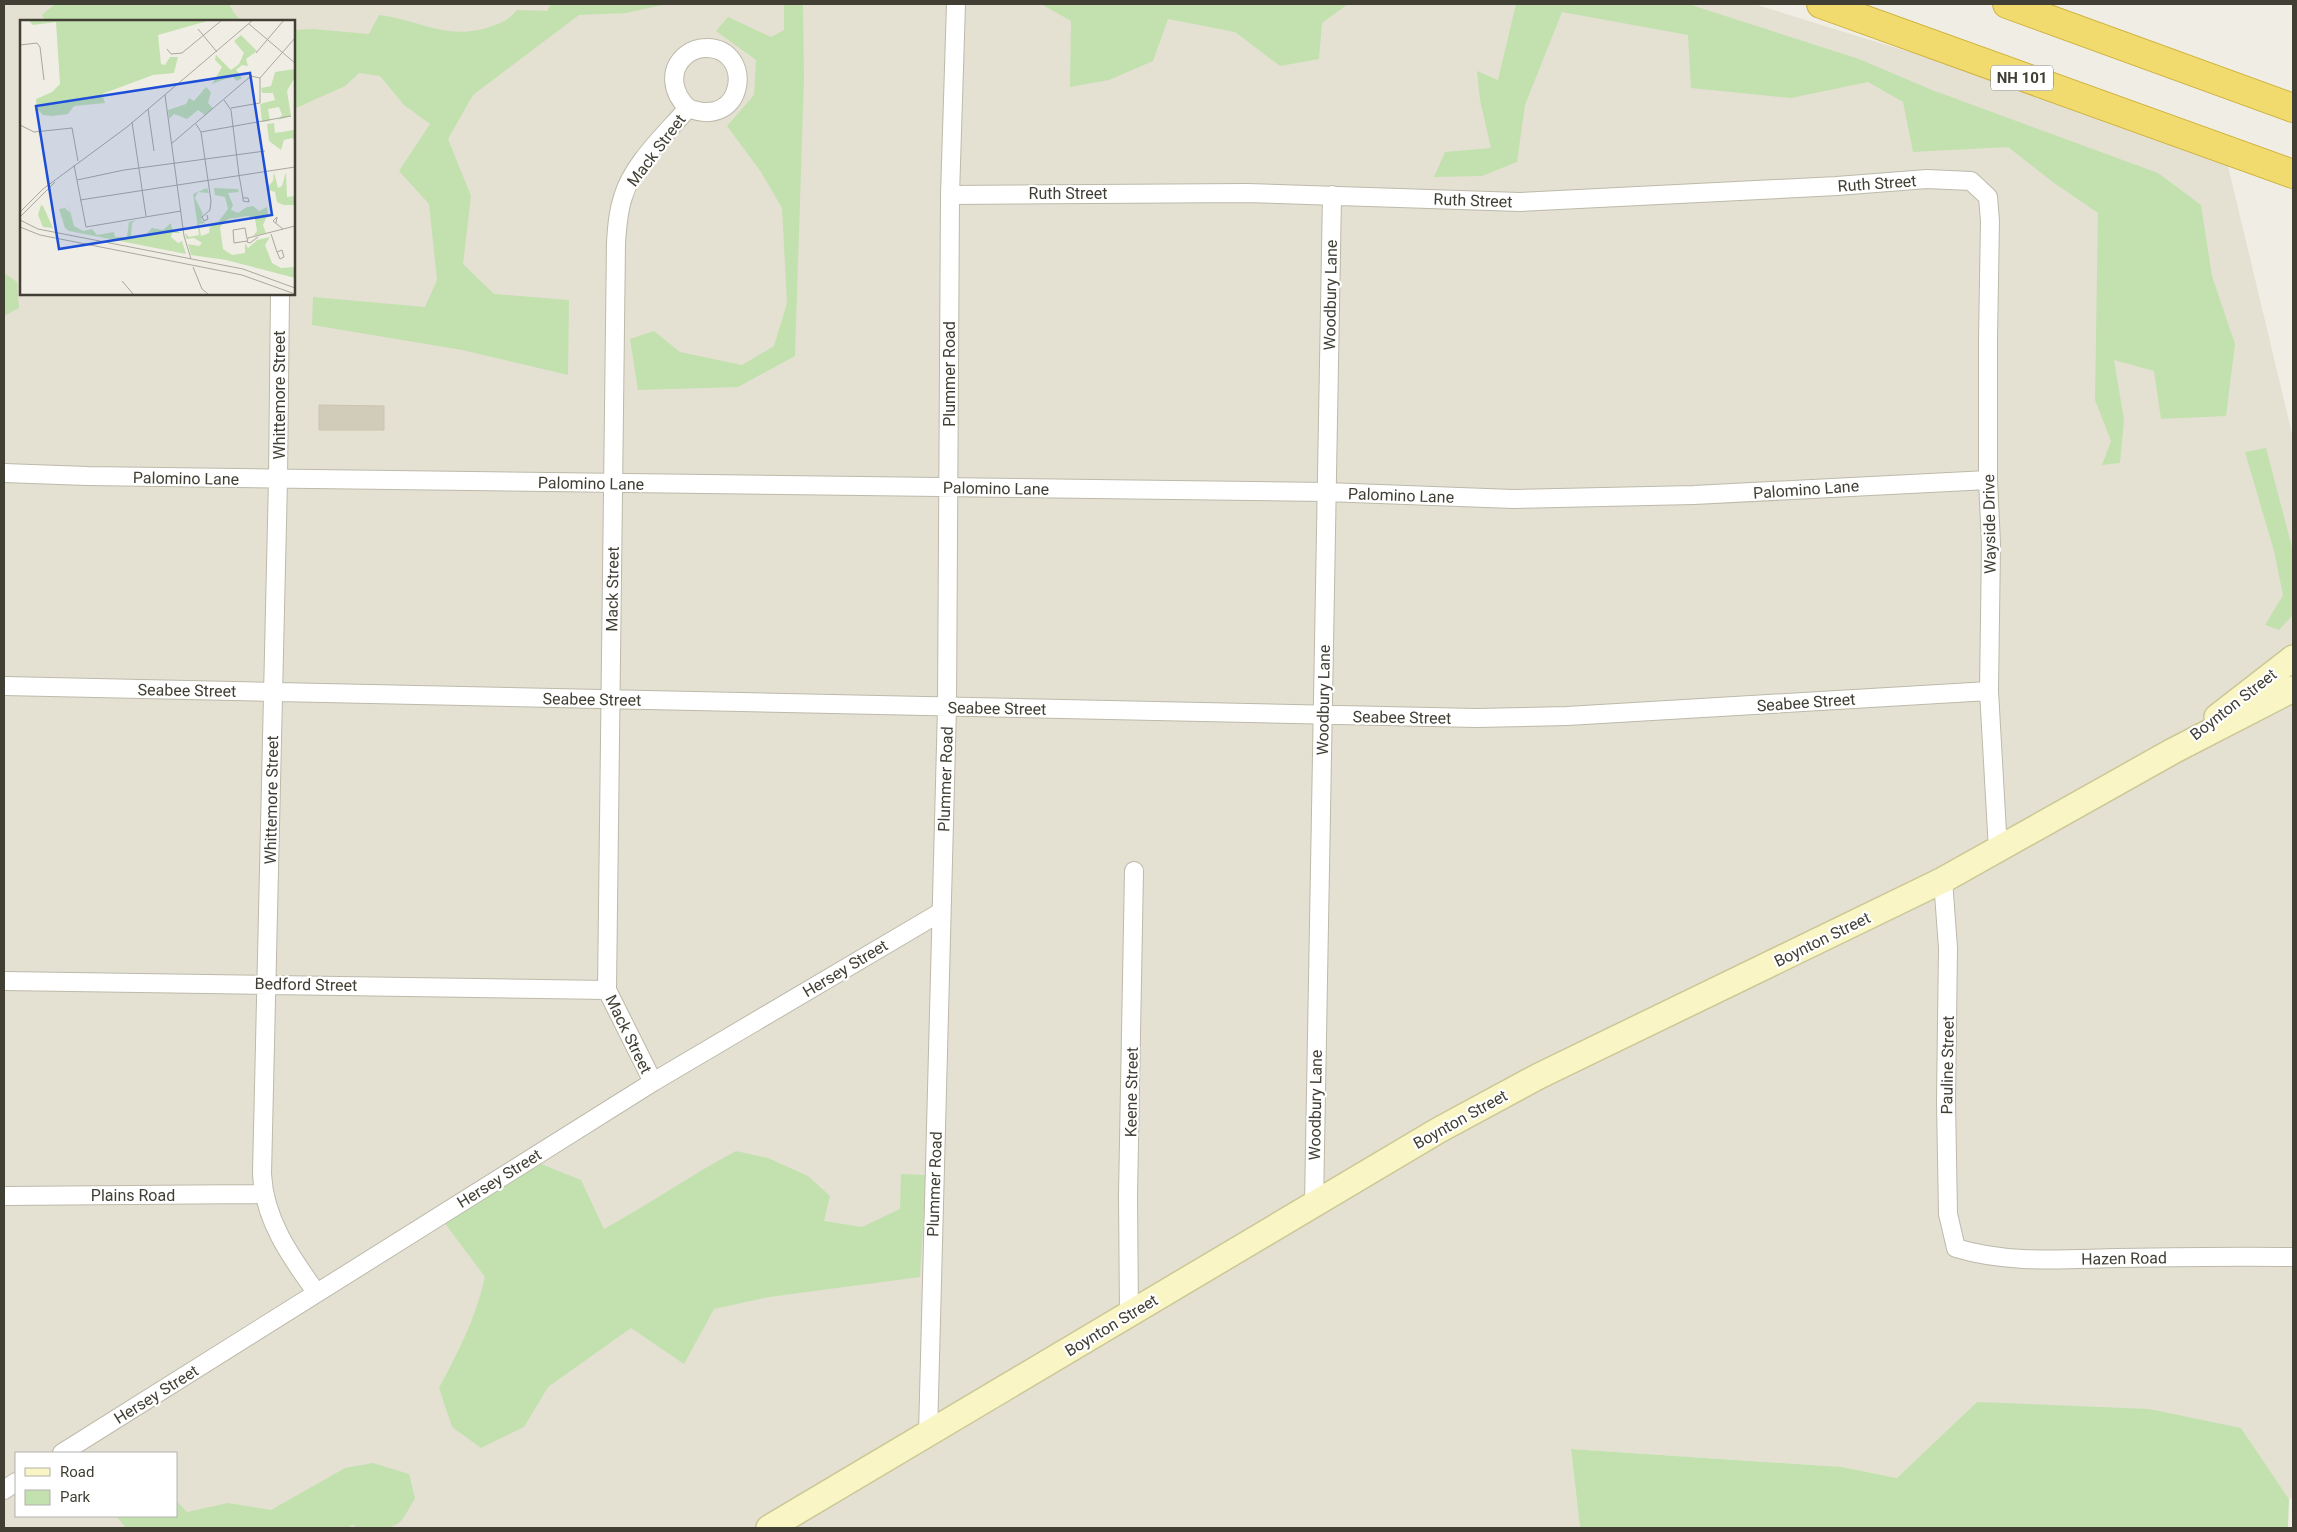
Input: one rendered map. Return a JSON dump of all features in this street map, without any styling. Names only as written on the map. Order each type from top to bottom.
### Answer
[{"type":"highway","name":"NH 101","points":[[1820,4],[2293,174]]},
{"type":"highway","points":[[2007,4],[2293,108]]},
{"type":"street","name":"Plummer Road","points":[[928,1434],[947,707],[950,195],[956,4]]},
{"type":"street","name":"Mack Street","points":[[653,1082],[607,990],[618,218],[623,195],[632,176],[688,108]]},
{"type":"street","name":"Ruth Street","points":[[950,195],[1247,193],[1520,202],[1827,187],[1927,179],[1971,181],[1988,197]]},
{"type":"street","name":"Woodbury Lane","points":[[1314,1204],[1332,196]]},
{"type":"street","name":"Wayside Drive","points":[[1988,197],[1990,221],[1988,480],[1991,544],[1989,691],[1998,850]]},
{"type":"street","name":"Whittemore Street","points":[[280,295],[263,1194],[274,1226],[295,1263],[316,1292]]},
{"type":"street","name":"Palomino Lane","points":[[4,473],[278,479],[1326,492],[1522,499],[1694,495],[1988,480]]},
{"type":"street","name":"Boynton Street","points":[[2173,751],[2293,658]]},
{"type":"street","name":"Seabee Street","points":[[4,686],[1476,718],[1567,716],[1989,691]]},
{"type":"street","name":"Boynton Street","points":[[769,1528],[1439,1130],[1540,1076],[1943,880],[2173,751],[2293,689]]},
{"type":"street","name":"Keene Street","points":[[1129,1314],[1128,1196],[1134,871]]},
{"type":"street","name":"Pauline Street","points":[[1943,880],[1948,948],[1946,1101],[1948,1214],[1956,1248]]},
{"type":"street","name":"Hersey Street","points":[[64,1452],[653,1082],[941,912]]},
{"type":"street","name":"Bedford Street","points":[[4,981],[266,983],[607,990]]},
{"type":"street","name":"Plains Road","points":[[4,1196],[263,1194]]},
{"type":"street","name":"Hazen Road","points":[[1956,1248],[1977,1255],[2018,1260],[2218,1256],[2293,1257]]},
{"type":"street","points":[[4,1490],[15,1483]]},
{"type":"shaded area","points":[[4,4],[1754,4],[2224,149],[2293,438],[2293,1498],[2289,1499],[2241,1428],[1977,1402],[1898,1478],[1842,1467],[1571,1449],[1580,1528],[4,1528]]},
{"type":"green space","points":[[55,4],[229,4],[240,20],[44,20],[42,15]]},
{"type":"green space","points":[[551,4],[667,4],[626,13],[579,15],[473,95],[448,139],[471,196],[463,264],[494,294],[569,300],[568,375],[462,350],[312,325],[313,297],[425,307],[437,280],[429,204],[399,171],[430,124],[404,105],[380,76],[359,73],[345,86],[295,109],[295,30],[312,29],[369,34],[379,15],[448,31],[462,32],[503,22],[517,10],[547,11]]},
{"type":"green space","points":[[784,4],[803,4],[804,78],[795,356],[738,387],[638,390],[630,339],[654,331],[680,352],[742,365],[774,346],[787,303],[782,208],[761,172],[727,126],[754,95],[756,60],[716,31],[728,17],[771,37],[784,30]]},
{"type":"green space","points":[[1041,4],[1348,4],[1322,23],[1319,59],[1280,66],[1235,32],[1168,19],[1153,61],[1109,80],[1070,87],[1071,21]]},
{"type":"green space","points":[[1516,4],[1688,4],[1859,59],[1932,90],[2158,173],[2201,205],[2212,276],[2235,344],[2226,416],[2161,419],[2154,371],[2114,360],[2124,420],[2120,463],[2102,465],[2111,441],[2095,400],[2098,213],[2054,183],[2008,147],[1913,152],[1903,102],[1868,82],[1791,98],[1691,88],[1688,35],[1562,12],[1525,105],[1517,162],[1482,176],[1434,177],[1445,152],[1491,148],[1480,100],[1477,71],[1498,80]]},
{"type":"green space","points":[[4,273],[17,282],[19,308],[4,316]]},
{"type":"green space","points":[[2266,448],[2293,551],[2293,615],[2279,630],[2265,625],[2283,595],[2274,551],[2245,452]]},
{"type":"green space","points":[[736,1151],[768,1158],[808,1176],[830,1196],[824,1221],[862,1227],[900,1209],[901,1174],[926,1175],[920,1277],[769,1297],[714,1309],[684,1364],[631,1328],[548,1387],[524,1427],[481,1448],[452,1427],[439,1388],[472,1321],[485,1277],[444,1222],[541,1164],[581,1180],[604,1229]]},
{"type":"green space","points":[[1977,1402],[2149,1409],[2241,1428],[2289,1499],[2288,1528],[1580,1528],[1571,1449],[1842,1467],[1897,1478]]},
{"type":"green space","points":[[373,1463],[409,1474],[415,1498],[403,1519],[395,1525],[381,1528],[359,1528],[352,1525],[347,1528],[126,1528],[117,1517],[178,1517],[178,1502],[187,1512],[228,1503],[271,1510],[345,1468]]},
{"type":"building","points":[[319,405],[384,406],[384,430],[319,430]]}]
